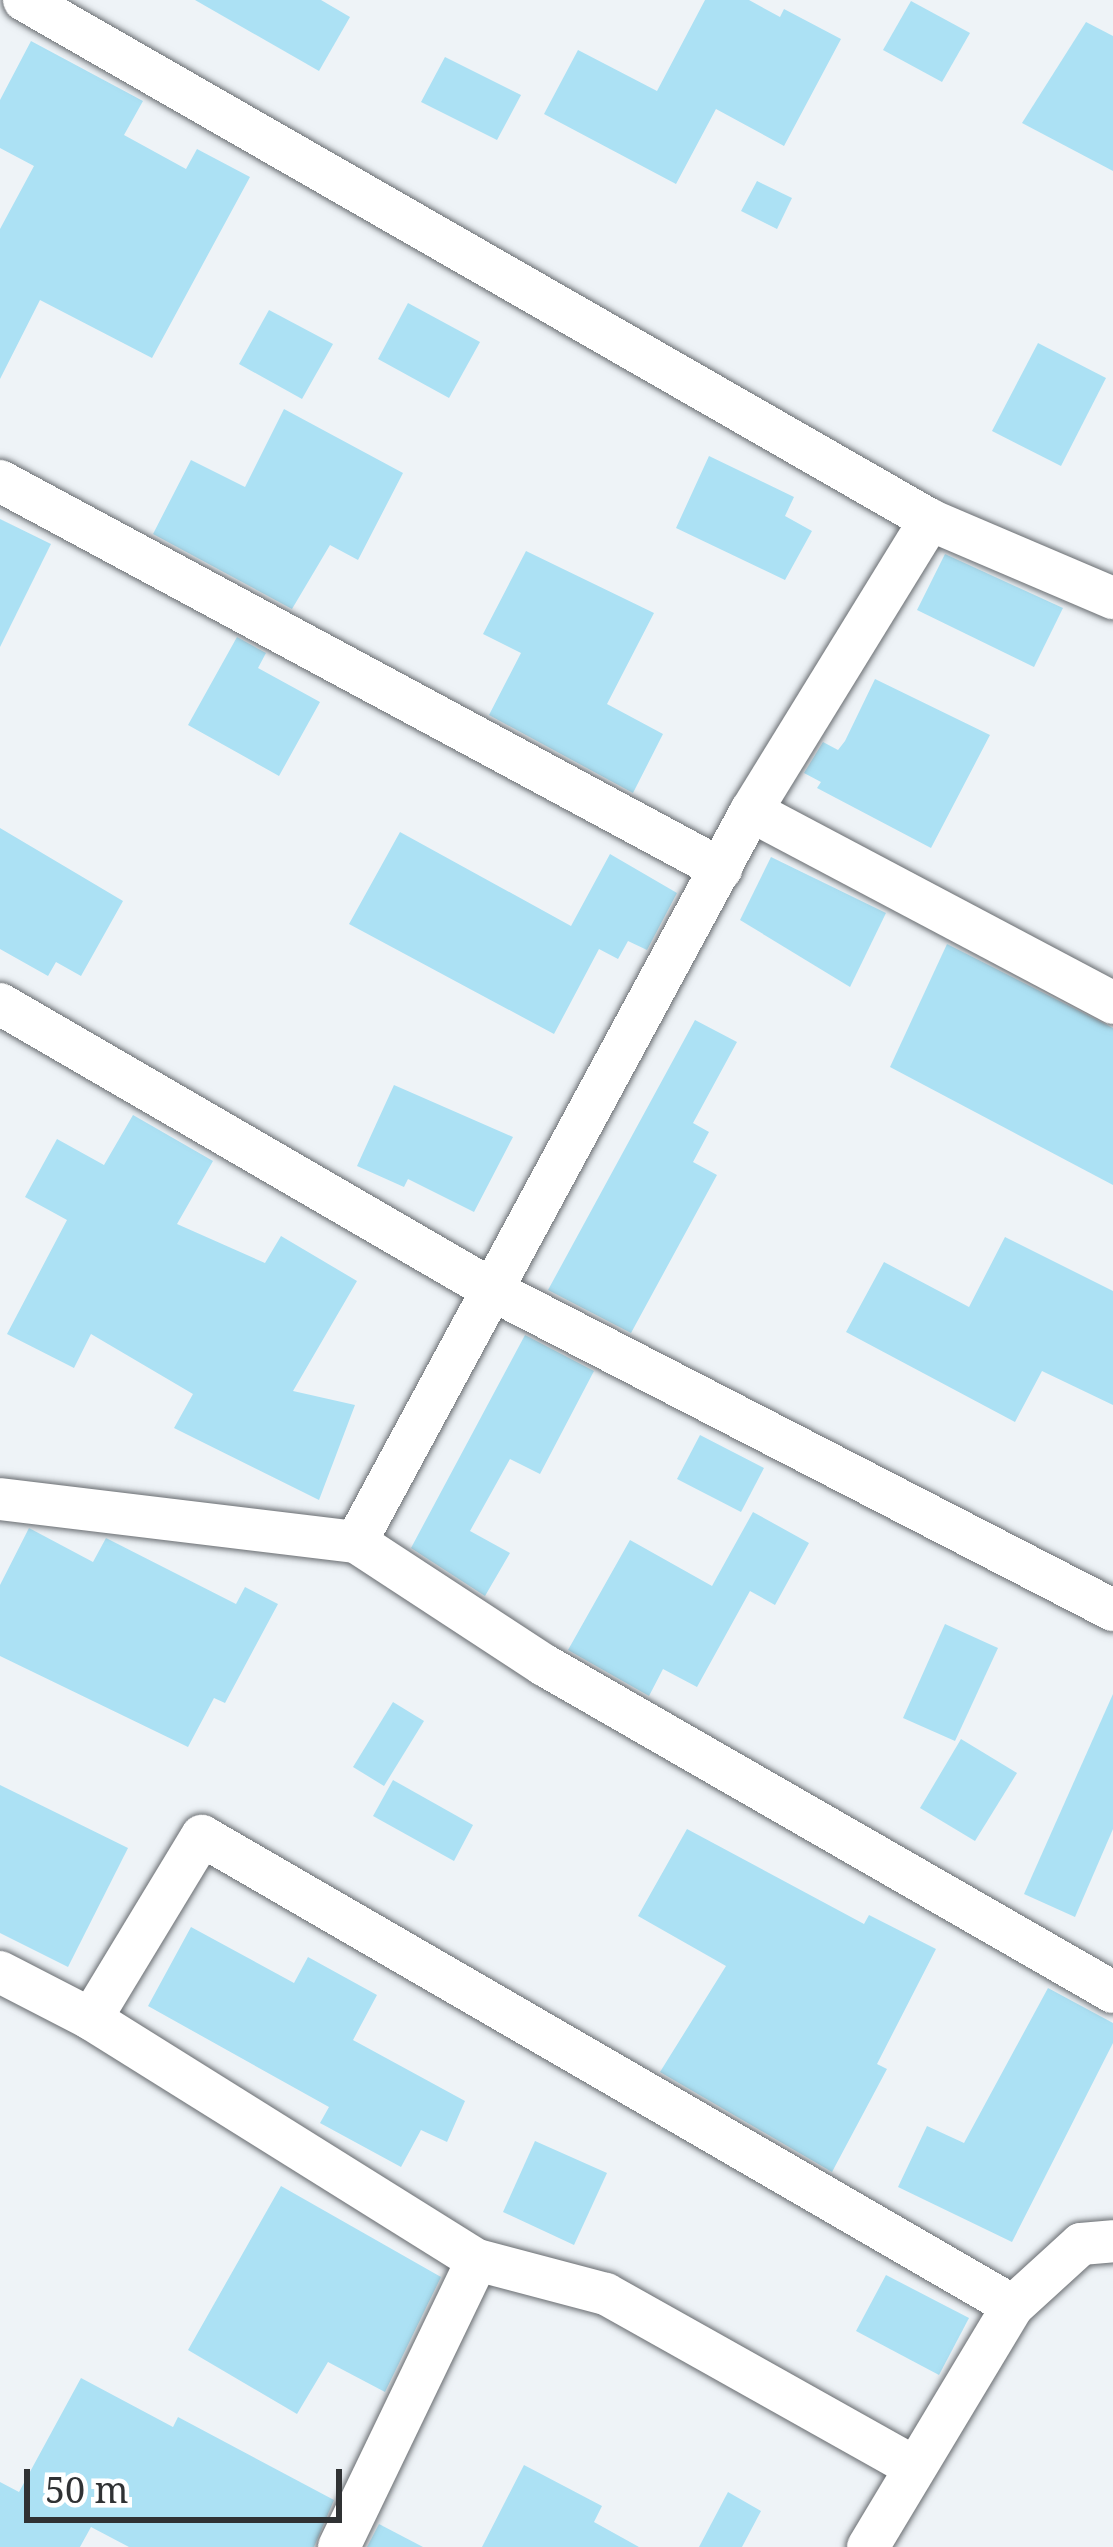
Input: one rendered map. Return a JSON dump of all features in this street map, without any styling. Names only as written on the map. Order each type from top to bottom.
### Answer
[{"type":"street","points":[[24,0],[930,520],[1113,598]]},
{"type":"street","points":[[0,482],[721,868]]},
{"type":"street","points":[[356,1542],[496,1292],[751,812],[930,520]]},
{"type":"street","points":[[751,812],[1113,1003]]},
{"type":"street","points":[[0,1004],[496,1292],[1113,1610]]},
{"type":"street","points":[[0,1499],[356,1542],[544,1664],[1113,1992]]},
{"type":"street","points":[[91,2019],[202,1836],[1013,2306]]},
{"type":"street","points":[[0,1972],[91,2019],[477,2260],[606,2294],[912,2466]]},
{"type":"street","points":[[868,2547],[912,2466],[1013,2306],[1081,2244],[1113,2241]]},
{"type":"street","points":[[339,2547],[477,2260]]},
{"type":"building","points":[[195,0],[321,0],[350,17],[319,71]]},
{"type":"building","points":[[705,0],[749,0],[780,17],[784,9],[841,39],[784,146],[716,109],[676,184],[544,114],[578,50],[657,91]]},
{"type":"building","points":[[911,1],[970,33],[942,82],[883,50]]},
{"type":"building","points":[[1086,22],[1113,36],[1113,171],[1022,123]]},
{"type":"building","points":[[31,41],[143,101],[124,135],[186,169],[197,149],[250,177],[152,358],[40,300],[0,379],[0,229],[34,166],[0,148],[0,100]]},
{"type":"building","points":[[445,57],[521,95],[497,140],[421,102]]},
{"type":"building","points":[[757,181],[792,198],[777,229],[741,211]]},
{"type":"building","points":[[408,303],[480,342],[449,398],[378,359]]},
{"type":"building","points":[[269,310],[333,344],[302,399],[239,364]]},
{"type":"building","points":[[1038,343],[1106,378],[1061,466],[992,431]]},
{"type":"building","points":[[284,409],[403,473],[358,560],[330,545],[292,609],[153,534],[191,460],[245,487]]},
{"type":"building","points":[[709,456],[794,497],[785,516],[812,531],[785,580],[676,528]]},
{"type":"building","points":[[0,519],[51,544],[0,647]]},
{"type":"building","points":[[526,551],[654,613],[607,704],[663,734],[633,793],[489,715],[521,653],[483,634]]},
{"type":"building","points":[[945,554],[1063,608],[1034,667],[917,610]]},
{"type":"building","points":[[237,637],[266,653],[258,668],[320,702],[279,776],[188,725]]},
{"type":"building","points":[[875,679],[990,735],[931,848],[817,788],[821,782],[804,773],[823,742],[838,750],[845,741]]},
{"type":"building","points":[[0,828],[123,901],[81,976],[56,962],[48,976],[0,949]]},
{"type":"building","points":[[400,832],[571,926],[610,854],[677,893],[647,950],[628,941],[618,959],[599,949],[554,1034],[349,924]]},
{"type":"building","points":[[771,857],[886,913],[850,987],[740,920]]},
{"type":"building","points":[[947,944],[1113,1028],[1113,1185],[890,1067]]},
{"type":"building","points":[[695,1020],[737,1042],[693,1123],[709,1132],[693,1162],[717,1175],[631,1333],[548,1290]]},
{"type":"building","points":[[394,1085],[513,1137],[474,1212],[408,1179],[404,1187],[357,1166]]},
{"type":"building","points":[[133,1115],[213,1161],[177,1224],[265,1263],[281,1236],[357,1281],[293,1391],[355,1405],[319,1500],[174,1428],[193,1394],[91,1334],[74,1368],[7,1334],[67,1220],[25,1197],[57,1139],[104,1165]]},
{"type":"building","points":[[1005,1237],[1113,1291],[1113,1405],[1042,1371],[1015,1422],[846,1332],[884,1262],[969,1307]]},
{"type":"building","points":[[525,1335],[594,1371],[540,1474],[510,1459],[470,1531],[510,1553],[485,1596],[411,1548]]},
{"type":"building","points":[[700,1435],[764,1468],[741,1512],[677,1479]]},
{"type":"building","points":[[753,1512],[809,1543],[775,1605],[750,1591],[697,1687],[663,1669],[649,1696],[568,1650],[630,1540],[712,1586]]},
{"type":"building","points":[[29,1528],[93,1562],[106,1538],[236,1604],[245,1587],[278,1604],[225,1703],[214,1698],[188,1747],[0,1656],[0,1585]]},
{"type":"building","points":[[945,1624],[998,1648],[955,1741],[903,1718]]},
{"type":"building","points":[[1113,1694],[1113,1829],[1075,1917],[1024,1894]]},
{"type":"building","points":[[393,1702],[424,1721],[384,1786],[353,1767]]},
{"type":"building","points":[[961,1739],[1017,1773],[975,1841],[920,1808]]},
{"type":"building","points":[[393,1780],[473,1825],[454,1861],[373,1816]]},
{"type":"building","points":[[0,1785],[128,1848],[68,1967],[0,1933]]},
{"type":"building","points":[[687,1829],[864,1924],[869,1915],[936,1949],[877,2064],[887,2069],[832,2172],[660,2072],[726,1966],[638,1916]]},
{"type":"building","points":[[191,1927],[294,1983],[308,1957],[377,1995],[353,2040],[465,2101],[447,2142],[421,2130],[401,2167],[320,2123],[329,2107],[148,2006]]},
{"type":"building","points":[[1048,1988],[1113,2023],[1113,2043],[1012,2242],[898,2187],[927,2126],[964,2143]]},
{"type":"building","points":[[535,2141],[607,2173],[574,2245],[503,2212]]},
{"type":"building","points":[[281,2186],[441,2277],[385,2392],[328,2362],[297,2414],[188,2350]]},
{"type":"building","points":[[886,2275],[969,2318],[939,2375],[856,2331]]},
{"type":"building","points":[[81,2378],[173,2427],[178,2417],[334,2500],[314,2547],[129,2547],[91,2527],[80,2547],[0,2547],[0,2482],[19,2492]]},
{"type":"building","points":[[524,2465],[602,2506],[594,2522],[639,2547],[482,2547]]},
{"type":"building","points":[[728,2492],[761,2511],[742,2547],[699,2547]]},
{"type":"building","points":[[379,2524],[423,2547],[367,2547]]}]
